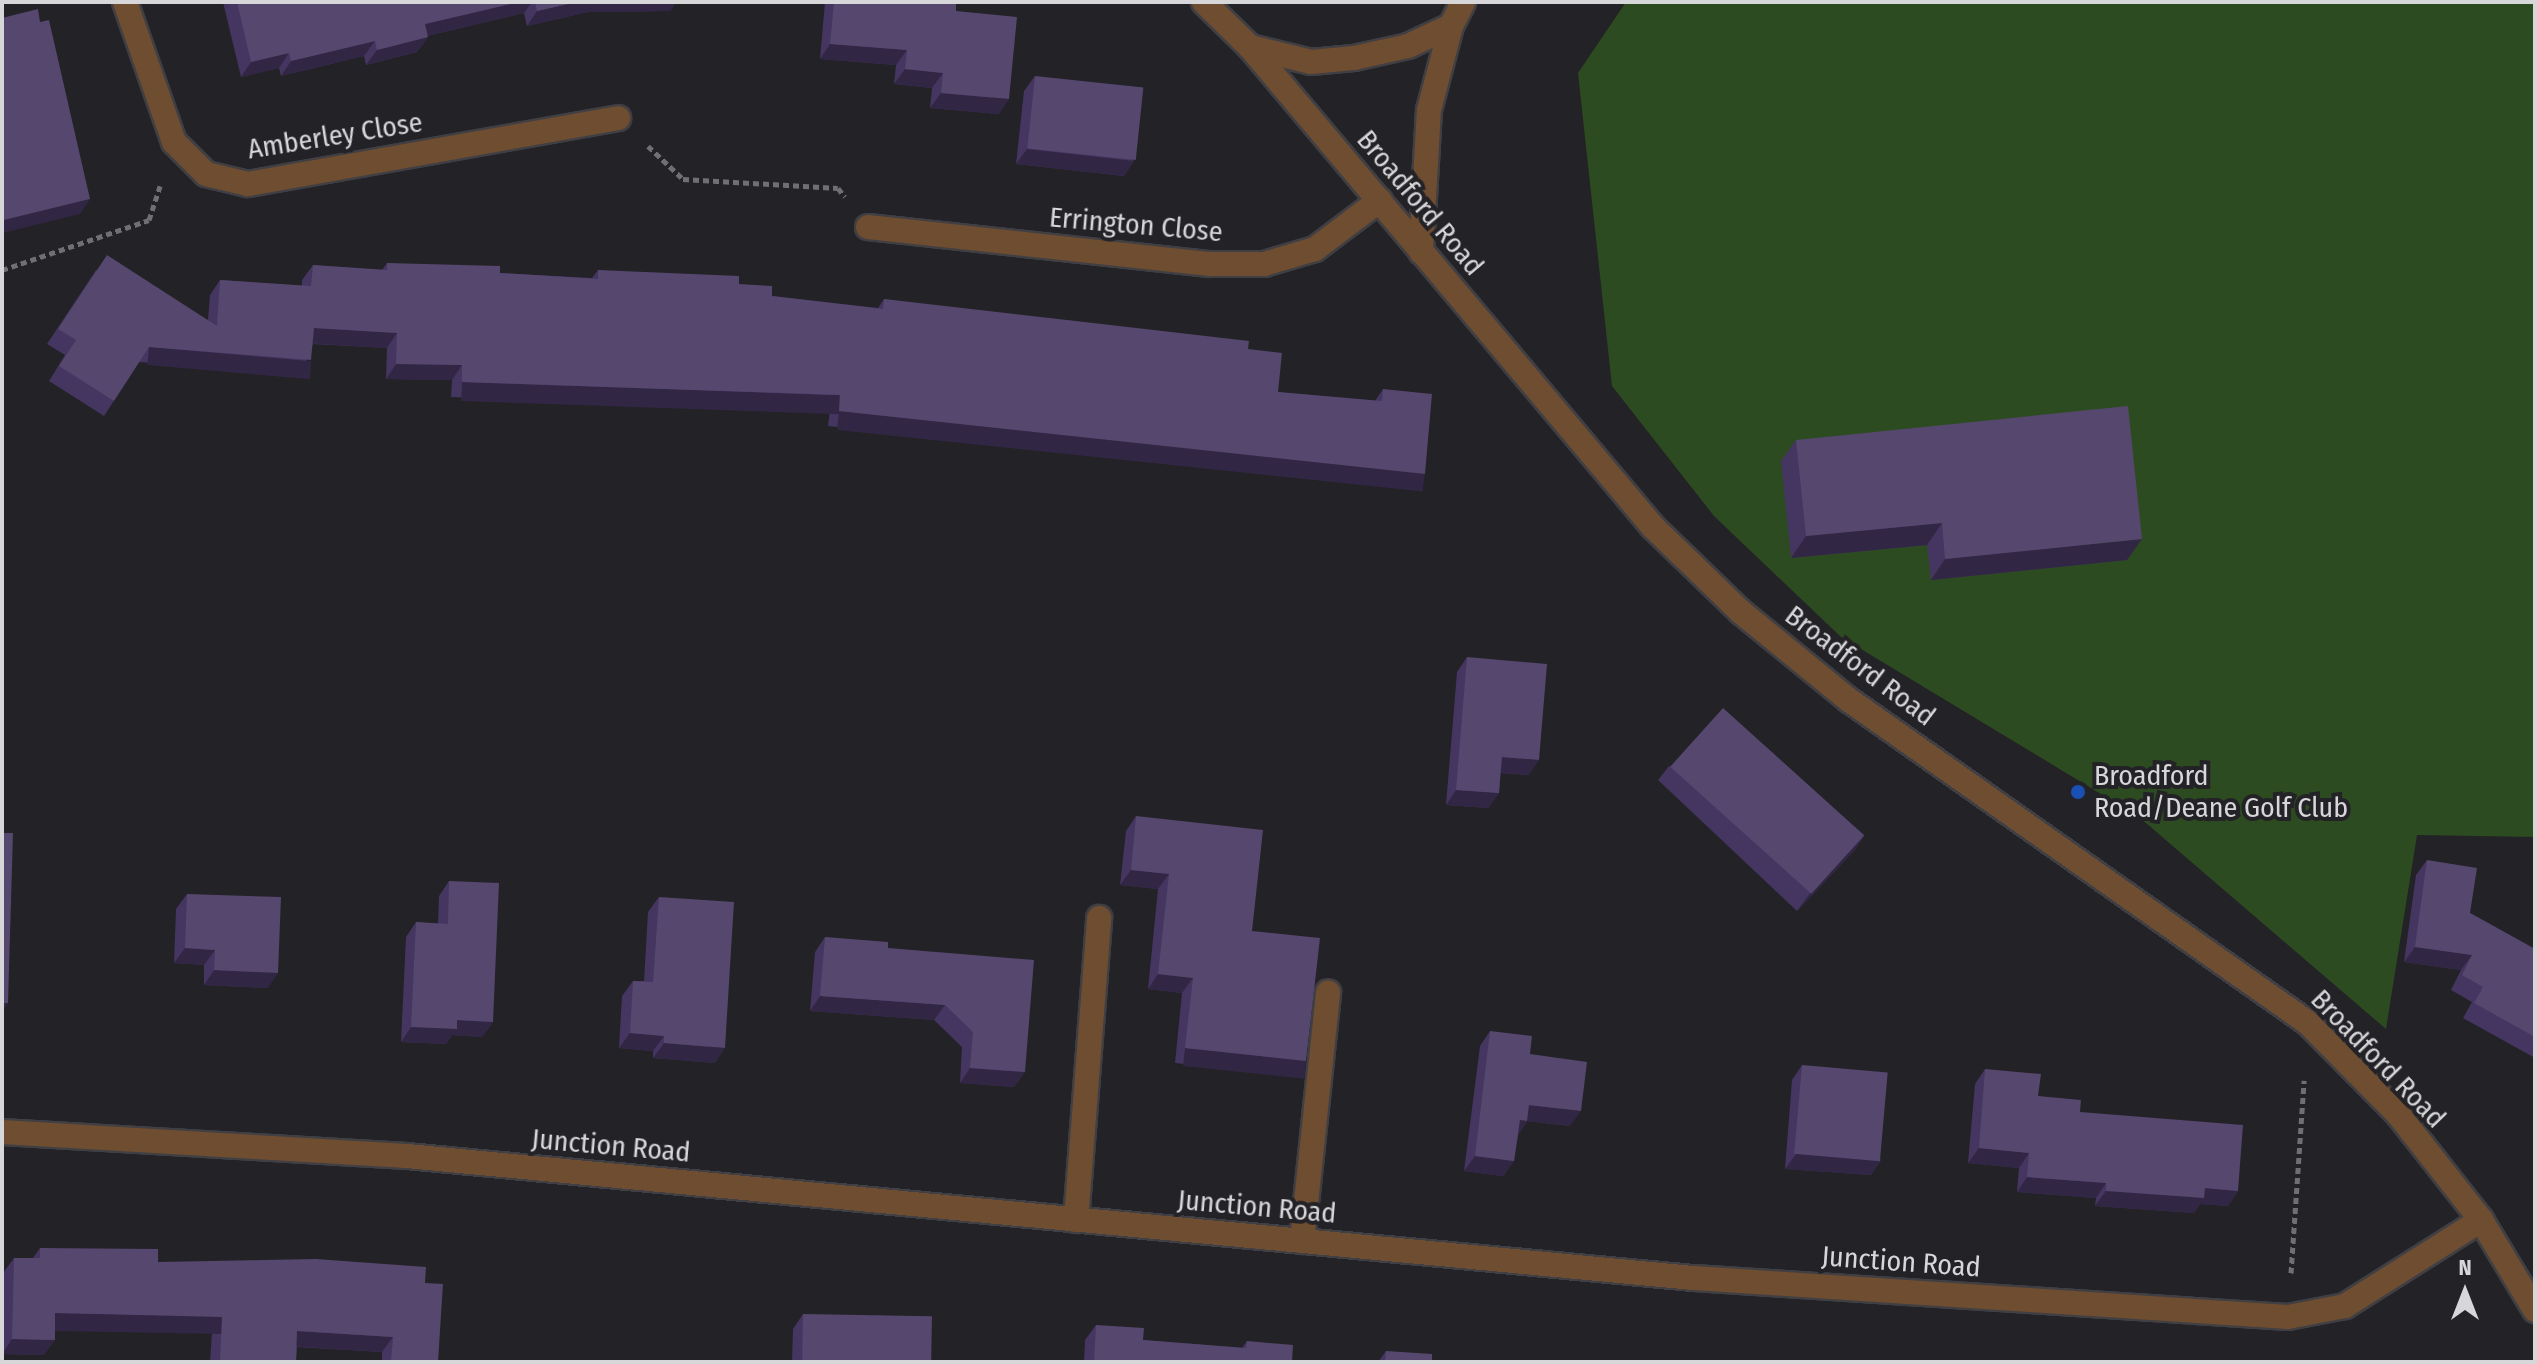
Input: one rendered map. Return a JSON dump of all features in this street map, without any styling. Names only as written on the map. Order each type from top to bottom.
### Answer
[{"type":"street","name":"Amberley Close","points":[[125,2],[174,142],[206,174],[248,184],[618,118]]},
{"type":"street","name":"Broadford Road","points":[[1204,2],[1250,47],[1653,527],[1741,612],[1849,700],[2308,1023],[2398,1114],[2481,1220],[2535,1310]]},
{"type":"street","points":[[1421,252],[1429,110],[1451,26],[1463,2]]},
{"type":"street","points":[[1250,47],[1311,62],[1354,58],[1408,46],[1451,26]]},
{"type":"street","name":"Errington Close","points":[[868,227],[1210,264],[1264,264],[1315,249],[1380,200]]},
{"type":"street","points":[[1076,1220],[1099,918]]},
{"type":"street","points":[[1302,1241],[1328,992]]},
{"type":"street","name":"Junction Road","points":[[2,1132],[407,1156],[1694,1278],[2288,1317],[2345,1306],[2481,1220]]},
{"type":"path","points":[[618,118],[683,179],[838,188],[868,227]]},
{"type":"path","points":[[2,270],[149,220],[174,142]]},
{"type":"path","points":[[2288,1317],[2308,1023]]},
{"type":"green space","points":[[1626,2],[2535,2],[2535,837],[2417,835],[2386,1029],[2139,817],[1841,637],[1714,516],[1612,386],[1578,73]]},
{"type":"building","points":[[237,2],[519,2],[425,24],[428,37],[377,50],[375,41],[291,61],[289,53],[251,62]]},
{"type":"building","points":[[535,2],[577,2],[537,11]]},
{"type":"building","points":[[834,2],[956,2],[956,11],[1017,17],[1009,99],[941,93],[943,73],[905,69],[907,50],[830,44]]},
{"type":"building","points":[[38,9],[40,22],[49,20],[90,199],[4,220],[2,18]]},
{"type":"building","points":[[1035,76],[1143,87],[1136,160],[1027,149]]},
{"type":"building","points":[[107,255],[217,326],[220,280],[311,286],[313,265],[387,270],[387,263],[500,266],[500,273],[598,279],[598,270],[739,276],[739,284],[772,286],[772,296],[883,309],[884,299],[1249,341],[1248,349],[1282,353],[1278,392],[1382,401],[1383,389],[1432,394],[1425,474],[839,411],[840,395],[462,382],[462,365],[396,364],[397,333],[314,328],[311,360],[149,347],[114,401],[59,366],[76,340],[58,329]]},
{"type":"building","points":[[2128,406],[2142,539],[1945,559],[1942,523],[1806,536],[1796,440]]},
{"type":"building","points":[[1467,657],[1547,664],[1539,760],[1502,757],[1499,793],[1456,790]]},
{"type":"building","points":[[1723,708],[1864,835],[1811,894],[1670,767]]},
{"type":"building","points":[[1136,816],[1263,830],[1252,931],[1320,938],[1306,1061],[1185,1048],[1193,978],[1158,974],[1169,874],[1131,870]]},
{"type":"building","points":[[2,833],[13,833],[8,1003],[2,1003]]},
{"type":"building","points":[[2427,860],[2477,868],[2470,913],[2535,949],[2535,1037],[2474,1003],[2483,987],[2462,975],[2472,955],[2415,947]]},
{"type":"building","points":[[449,881],[499,883],[493,1022],[457,1020],[457,1029],[411,1027],[416,922],[448,924]]},
{"type":"building","points":[[187,894],[281,897],[278,973],[214,970],[215,950],[185,948]]},
{"type":"building","points":[[659,897],[734,902],[725,1048],[664,1043],[664,1036],[630,1033],[633,981],[653,982]]},
{"type":"building","points":[[825,937],[888,942],[888,948],[1034,960],[1025,1072],[970,1068],[973,1032],[945,1005],[820,996]]},
{"type":"building","points":[[1490,1031],[1532,1036],[1530,1054],[1587,1062],[1581,1111],[1529,1105],[1527,1121],[1520,1120],[1514,1161],[1475,1156]]},
{"type":"building","points":[[1802,1065],[1888,1072],[1880,1161],[1794,1154]]},
{"type":"building","points":[[1985,1069],[2041,1074],[2038,1096],[2081,1100],[2080,1112],[2243,1125],[2238,1191],[2205,1188],[2204,1198],[2106,1191],[2106,1183],[2027,1177],[2029,1153],[1979,1148]]},
{"type":"building","points":[[40,1248],[158,1249],[158,1262],[316,1259],[426,1267],[425,1283],[443,1284],[438,1362],[391,1362],[393,1337],[297,1331],[296,1362],[220,1362],[222,1317],[55,1313],[55,1340],[12,1339],[14,1258],[40,1258]]},
{"type":"building","points":[[803,1314],[932,1316],[931,1362],[802,1362]]},
{"type":"building","points":[[1096,1325],[1144,1328],[1143,1340],[1246,1348],[1247,1341],[1293,1345],[1292,1362],[1094,1362]]},
{"type":"building","points":[[1386,1351],[1432,1354],[1432,1361],[1448,1362],[1385,1362]]},
{"type":"place","name":"Broadford Road/Deane Golf Club","points":[[2078,792]]}]
